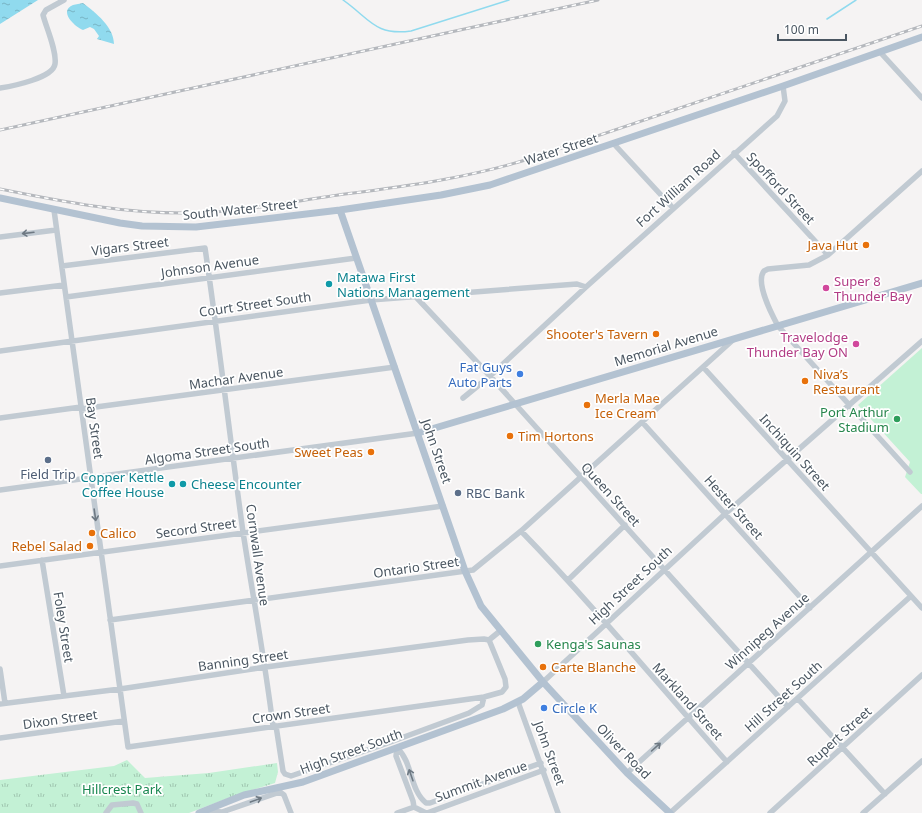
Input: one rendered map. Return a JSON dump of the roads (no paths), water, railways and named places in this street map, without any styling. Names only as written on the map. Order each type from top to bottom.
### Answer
[{"type":"main road","points":[[783,86],[922,37]]},
{"type":"main road","name":"Water Street","points":[[340,210],[441,195],[490,185],[783,86]]},
{"type":"main road","name":"South Water Street","points":[[0,198],[54,210],[142,226],[196,227],[340,210]]},
{"type":"main road","name":"John Street","points":[[340,210],[465,571],[476,598],[500,631]]},
{"type":"main road","name":"Memorial Avenue","points":[[418,433],[922,283]]},
{"type":"main road","name":"Oliver Road","points":[[500,631],[543,682],[627,773],[670,813]]},
{"type":"main road","name":"High Street South","points":[[203,812],[244,796],[303,782],[503,709],[518,702],[543,682]]},
{"type":"street","points":[[0,88],[44,76],[54,68],[55,57],[43,15],[46,10],[64,0]]},
{"type":"street","points":[[880,52],[922,98]]},
{"type":"street","name":"Fort William Road","points":[[463,398],[490,376],[782,110],[785,101],[783,86]]},
{"type":"street","points":[[614,144],[673,208]]},
{"type":"street","name":"Spofford Street","points":[[734,154],[828,255]]},
{"type":"street","points":[[910,472],[778,326],[770,310],[761,277],[764,271],[776,267],[809,265],[828,255],[922,171]]},
{"type":"street","name":"Bay Street","points":[[54,210],[124,721]]},
{"type":"street","points":[[0,237],[56,230]]},
{"type":"street","name":"Vigars Street","points":[[62,266],[202,248]]},
{"type":"street","name":"Cornwall Avenue","points":[[202,248],[206,248],[214,320],[253,601],[266,667],[283,771],[285,774],[291,776],[385,744],[469,712],[482,705],[484,697]]},
{"type":"street","name":"Johnson Avenue","points":[[66,297],[356,258]]},
{"type":"street","name":"Court Street South","points":[[0,351],[214,320],[371,300],[577,284],[586,287]]},
{"type":"street","points":[[0,293],[64,285]]},
{"type":"street","name":"Queen Street","points":[[416,297],[490,376],[788,707]]},
{"type":"street","name":"Ontario Street","points":[[110,620],[472,570],[521,531],[580,476],[736,338]]},
{"type":"street","name":"High Street South","points":[[543,682],[664,569],[786,459],[922,341]]},
{"type":"street","name":"Machar Avenue","points":[[0,418],[224,391],[394,367]]},
{"type":"street","name":"Inchiquin Street","points":[[703,367],[922,608]]},
{"type":"street","name":"Hester Street","points":[[642,422],[810,608]]},
{"type":"street","name":"Algoma Street South","points":[[0,490],[418,433]]},
{"type":"street","name":"Secord Street","points":[[0,566],[443,506]]},
{"type":"street","name":"Winnipeg Avenue","points":[[627,773],[922,506]]},
{"type":"street","points":[[568,580],[625,525]]},
{"type":"street","name":"Markland Street","points":[[521,531],[568,580],[605,625],[727,762]]},
{"type":"street","name":"Foley Street","points":[[42,560],[64,696]]},
{"type":"street","name":"Hill Street South","points":[[670,813],[911,596]]},
{"type":"street","points":[[484,697],[502,692],[506,687],[505,679],[489,640],[500,631]]},
{"type":"street","name":"Banning Street","points":[[2,704],[484,638],[489,640]]},
{"type":"street","points":[[0,669],[2,704]]},
{"type":"street","name":"Rupert Street","points":[[770,813],[922,675]]},
{"type":"street","name":"Crown Street","points":[[124,721],[128,747],[484,697]]},
{"type":"street","points":[[798,699],[885,794]]},
{"type":"street","name":"John Street","points":[[518,702],[544,770],[558,813]]},
{"type":"street","name":"Dixon Street","points":[[0,738],[124,721]]},
{"type":"street","points":[[397,748],[396,756],[414,807]]},
{"type":"street","name":"Summit Avenue","points":[[397,748],[404,754],[418,795],[426,803],[430,803],[541,763]]},
{"type":"street","points":[[864,813],[922,761]]},
{"type":"street","name":"Summit Avenue","points":[[426,813],[544,770]]},
{"type":"street","points":[[203,812],[222,812],[280,792],[284,795],[290,810]]},
{"type":"street","points":[[106,813],[112,805],[133,803],[138,804],[142,813]]},
{"type":"street","points":[[397,813],[414,807],[426,813]]},
{"type":"water","points":[[0,0],[38,0],[0,24]]},
{"type":"water","points":[[83,3],[99,16],[108,26],[114,44],[97,39],[99,36],[94,29],[90,27],[83,30],[69,19],[67,11],[69,8],[73,5]]},
{"type":"waterway","points":[[343,0],[374,24],[389,31],[399,32],[411,31],[509,0]]},
{"type":"waterway","points":[[827,19],[856,0]]},
{"type":"railway","points":[[0,130],[598,0]]},
{"type":"railway","points":[[0,189],[71,203],[143,212],[192,213],[230,211],[441,180],[488,170],[535,157],[922,26]]},
{"type":"place","name":"Java Hut","points":[[866,245]]},
{"type":"place","name":"Matawa First Nations Management","points":[[329,284]]},
{"type":"place","name":"Super 8 Thunder Bay","points":[[826,288]]},
{"type":"place","name":"Shooter's Tavern","points":[[656,334]]},
{"type":"place","name":"Travelodge Thunder Bay ON","points":[[856,344]]},
{"type":"place","name":"Fat Guys Auto Parts","points":[[520,374]]},
{"type":"place","name":"Niva’s Restaurant","points":[[805,381]]},
{"type":"place","name":"Merla Mae Ice Cream","points":[[587,405]]},
{"type":"place","name":"Port Arthur Stadium","points":[[897,419]]},
{"type":"place","name":"Tim Hortons","points":[[510,436]]},
{"type":"place","name":"Sweet Peas","points":[[371,452]]},
{"type":"place","name":"Field Trip","points":[[48,460]]},
{"type":"place","name":"Copper Kettle Coffee House","points":[[172,484]]},
{"type":"place","name":"Cheese Encounter","points":[[183,484]]},
{"type":"place","name":"RBC Bank","points":[[458,493]]},
{"type":"place","name":"Calico","points":[[92,533]]},
{"type":"place","name":"Rebel Salad","points":[[90,546]]},
{"type":"place","name":"Kenga's Saunas","points":[[538,644]]},
{"type":"place","name":"Carte Blanche","points":[[543,667]]},
{"type":"place","name":"Circle K","points":[[544,708]]},
{"type":"park label","name":"Hillcrest Park","points":[[122,789]]}]
